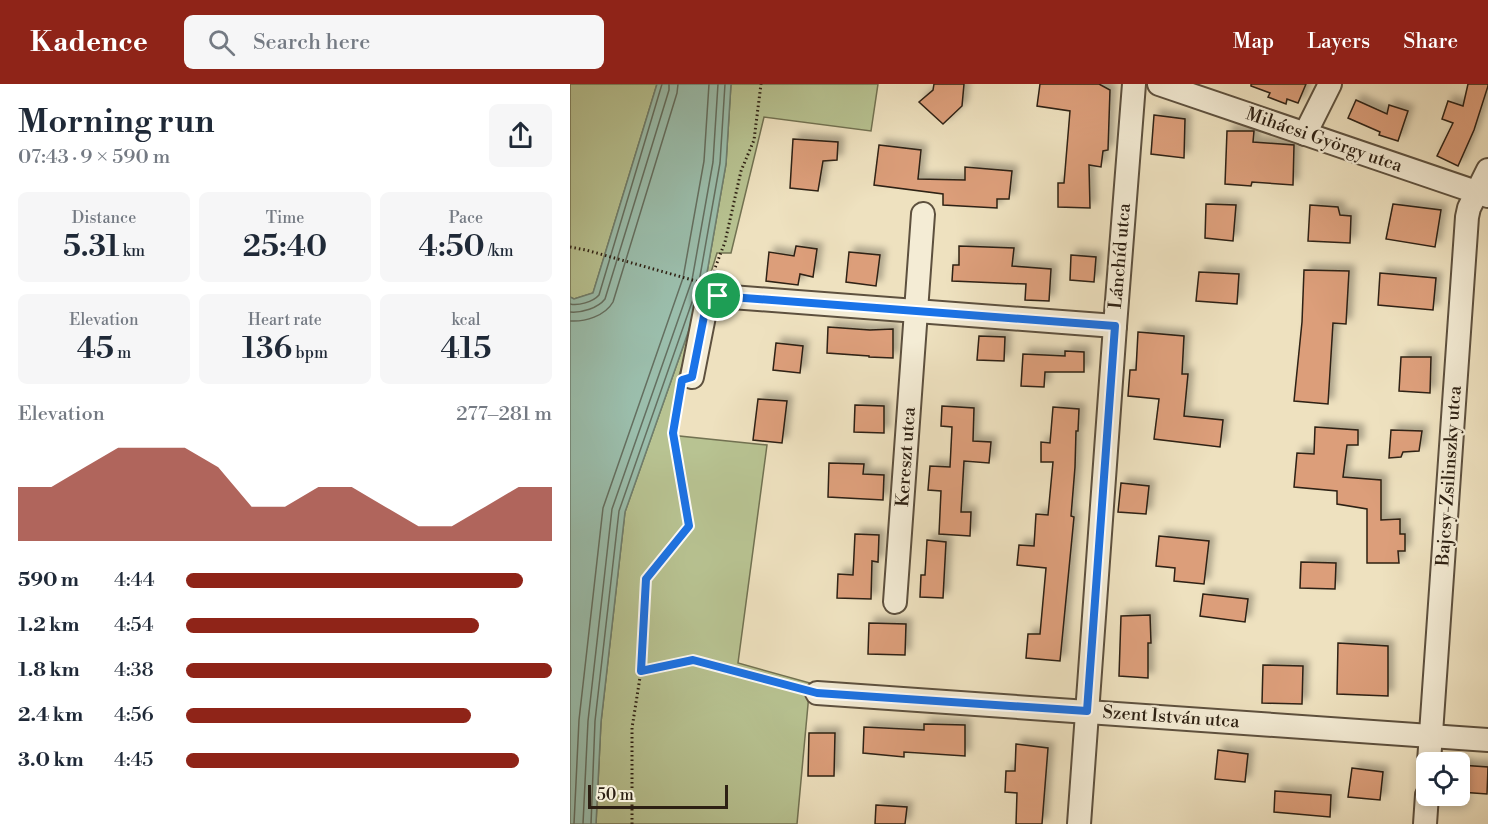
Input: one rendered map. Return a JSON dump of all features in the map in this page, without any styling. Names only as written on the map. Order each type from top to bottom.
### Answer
[{"type":"street","name":"Lánchíd utca","points":[[1079,824],[1134,84]]},
{"type":"street","name":"Mihácsi György utca","points":[[1159,84],[1482,194]]},
{"type":"street","points":[[1305,134],[1330,84]]},
{"type":"street","name":"Bajcsy-Zsilinszky utca","points":[[1429,752],[1467,217],[1469,208],[1482,194],[1488,170]]},
{"type":"street","name":"Kereszt utca","points":[[895,602],[923,214]]},
{"type":"street","points":[[692,377],[712,285],[917,311],[1115,326]]},
{"type":"street","name":"Szent István utca","points":[[817,693],[1488,740]]},
{"type":"street","points":[[1425,824],[1426,806]]},
{"type":"path","points":[[570,247],[712,285],[715,268],[725,242],[741,171],[754,140],[761,84]]},
{"type":"path","points":[[632,824],[632,728],[641,671],[646,579],[689,526],[673,433],[682,380],[692,377]]},
{"type":"path","points":[[641,671],[693,660],[817,693]]},
{"type":"shaded area","points":[[570,84],[657,84],[593,293],[574,299],[570,297]]},
{"type":"shaded area","points":[[731,84],[878,84],[871,131],[764,117],[731,253],[717,253],[679,376],[670,435],[767,445],[738,663],[810,683],[797,824],[596,824],[601,722],[625,512],[705,284],[726,164]]},
{"type":"water","points":[[657,84],[731,84],[726,164],[705,284],[625,512],[601,722],[596,824],[570,824],[570,297],[574,299],[593,293]]},
{"type":"building","points":[[934,84],[964,84],[962,106],[943,124],[919,102],[933,90]]},
{"type":"building","points":[[1040,84],[1099,84],[1110,90],[1108,150],[1103,151],[1101,167],[1089,165],[1090,208],[1058,207],[1058,183],[1064,183],[1070,111],[1037,106]]},
{"type":"building","points":[[1251,84],[1306,84],[1298,103],[1287,99],[1286,104],[1268,97],[1270,93],[1251,86]]},
{"type":"building","points":[[1468,84],[1488,84],[1488,86],[1474,130],[1458,166],[1437,156],[1453,123],[1442,119],[1448,101],[1463,106]]},
{"type":"building","points":[[1356,100],[1387,114],[1389,105],[1408,111],[1398,141],[1379,135],[1380,132],[1348,118]]},
{"type":"building","points":[[1154,115],[1185,119],[1184,158],[1151,154]]},
{"type":"building","points":[[1227,131],[1254,131],[1253,142],[1294,145],[1293,185],[1252,182],[1251,186],[1225,184]]},
{"type":"building","points":[[793,139],[838,142],[837,160],[823,161],[818,191],[790,188]]},
{"type":"building","points":[[879,145],[921,150],[918,179],[965,180],[965,167],[1012,171],[1009,199],[997,199],[997,208],[943,205],[943,194],[874,185]]},
{"type":"building","points":[[1206,204],[1236,205],[1233,241],[1205,238]]},
{"type":"building","points":[[1393,204],[1441,210],[1435,247],[1386,239]]},
{"type":"building","points":[[1310,205],[1338,207],[1340,215],[1351,216],[1350,243],[1308,241]]},
{"type":"building","points":[[796,246],[817,249],[813,277],[800,274],[798,285],[766,281],[769,252],[794,256]]},
{"type":"building","points":[[959,246],[1014,248],[1012,266],[1051,269],[1049,301],[1025,300],[1026,284],[952,281],[953,265],[959,265]]},
{"type":"building","points":[[849,252],[880,255],[876,286],[846,282]]},
{"type":"building","points":[[1071,255],[1096,257],[1094,282],[1070,280]]},
{"type":"building","points":[[1304,270],[1349,271],[1346,324],[1333,323],[1328,404],[1294,401],[1302,322]]},
{"type":"building","points":[[1199,272],[1239,274],[1237,304],[1196,301]]},
{"type":"building","points":[[1380,273],[1436,278],[1433,310],[1378,305]]},
{"type":"building","points":[[828,327],[893,329],[893,358],[827,353]]},
{"type":"building","points":[[1138,332],[1184,336],[1182,374],[1188,374],[1184,416],[1223,420],[1220,447],[1154,439],[1159,399],[1128,396],[1130,370],[1136,370]]},
{"type":"building","points":[[979,336],[1005,337],[1004,361],[977,360]]},
{"type":"building","points":[[776,343],[803,346],[800,373],[773,370]]},
{"type":"building","points":[[1065,351],[1084,352],[1084,372],[1045,372],[1044,387],[1021,386],[1023,354],[1065,356]]},
{"type":"building","points":[[1401,357],[1431,357],[1430,393],[1399,391]]},
{"type":"building","points":[[758,399],[787,401],[782,443],[753,440]]},
{"type":"building","points":[[855,405],[884,406],[884,433],[854,432]]},
{"type":"building","points":[[942,406],[974,408],[973,441],[991,442],[989,463],[964,461],[961,512],[971,512],[970,536],[939,534],[941,491],[928,490],[930,466],[950,467],[952,427],[941,426]]},
{"type":"building","points":[[1053,407],[1079,409],[1071,516],[1074,517],[1060,661],[1026,658],[1028,634],[1040,634],[1046,568],[1017,565],[1019,545],[1034,546],[1036,514],[1048,515],[1053,462],[1041,462],[1041,442],[1050,443]]},
{"type":"building","points":[[1315,427],[1358,430],[1358,445],[1347,445],[1343,477],[1381,480],[1381,520],[1400,519],[1400,534],[1405,534],[1405,551],[1398,551],[1399,563],[1367,563],[1367,509],[1337,504],[1337,491],[1294,487],[1297,453],[1314,454]]},
{"type":"building","points":[[1391,430],[1422,431],[1419,451],[1403,452],[1401,457],[1389,458]]},
{"type":"building","points":[[829,463],[864,464],[863,474],[884,475],[883,500],[828,497]]},
{"type":"building","points":[[1121,483],[1149,486],[1146,514],[1118,512]]},
{"type":"building","points":[[855,534],[879,535],[878,562],[872,561],[871,599],[837,598],[838,574],[853,575]]},
{"type":"building","points":[[1159,536],[1209,541],[1204,584],[1174,581],[1175,568],[1156,566]]},
{"type":"building","points":[[927,540],[946,542],[943,598],[920,597],[921,575],[925,575]]},
{"type":"building","points":[[1301,562],[1336,563],[1335,589],[1300,588]]},
{"type":"building","points":[[1203,594],[1248,599],[1245,622],[1200,616]]},
{"type":"building","points":[[1150,615],[1151,643],[1148,643],[1148,678],[1119,676],[1121,616]]},
{"type":"building","points":[[869,623],[906,624],[905,655],[868,654]]},
{"type":"building","points":[[1338,643],[1388,646],[1388,696],[1337,694]]},
{"type":"building","points":[[1263,665],[1303,666],[1302,704],[1262,703]]},
{"type":"building","points":[[924,724],[965,725],[965,756],[904,752],[904,757],[863,753],[864,727],[924,730]]},
{"type":"building","points":[[809,733],[835,733],[834,776],[808,776]]},
{"type":"building","points":[[1016,744],[1048,748],[1042,824],[1016,824],[1017,793],[1005,792],[1006,771],[1015,771]]},
{"type":"building","points":[[1218,750],[1248,754],[1245,782],[1215,779]]},
{"type":"building","points":[[1470,766],[1488,767],[1487,794],[1470,793]]},
{"type":"building","points":[[1352,768],[1383,772],[1380,800],[1348,797]]},
{"type":"building","points":[[1275,791],[1331,795],[1330,817],[1274,812]]},
{"type":"building","points":[[876,805],[907,807],[905,824],[875,824]]},
{"type":"route","points":[[718,296],[1115,326],[1087,711],[817,693],[693,660],[641,671],[646,579],[689,526],[673,433],[682,380],[692,377],[706,306],[718,296]]}]
